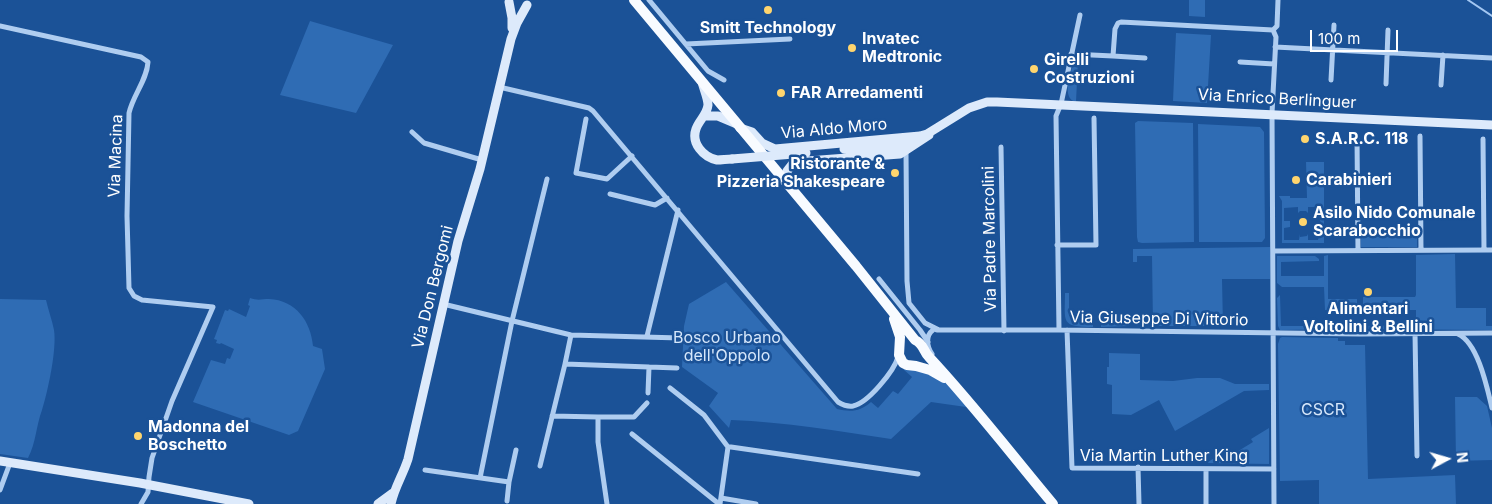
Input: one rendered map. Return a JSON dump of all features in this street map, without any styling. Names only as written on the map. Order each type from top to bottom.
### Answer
[{"type":"main road","points":[[634,0],[915,340],[923,345],[926,354],[1054,504]]},
{"type":"main road","points":[[890,309],[898,329],[900,360],[903,363],[940,375],[954,385]]},
{"type":"main road","points":[[899,350],[907,340],[915,340]]},
{"type":"main road","points":[[914,366],[923,361],[926,354]]},
{"type":"street","points":[[649,0],[708,71],[724,80]]},
{"type":"street","points":[[1274,504],[1272,113],[1276,38],[1274,30],[1278,0]]},
{"type":"street","name":"Via Don Bergomi","points":[[508,1],[521,6],[530,2]]},
{"type":"street","name":"Via Don Bergomi","points":[[508,1],[512,18],[511,38]]},
{"type":"street","name":"Via Don Bergomi","points":[[391,504],[393,493],[402,478],[408,459],[458,241],[482,160],[511,38],[517,23],[530,2]]},
{"type":"street","name":"Via Giuseppe Di Vittorio","points":[[1080,15],[1061,104],[1056,116],[1059,330],[1273,333],[1492,333]]},
{"type":"street","points":[[1113,56],[1116,26],[1121,22],[1274,30]]},
{"type":"street","points":[[1331,80],[1334,25]]},
{"type":"street","name":"Via Macina","points":[[0,26],[141,57],[148,62],[146,73],[131,103],[130,113],[127,216],[129,288],[134,296],[142,300],[213,307],[160,433],[152,458],[149,485]]},
{"type":"street","points":[[1386,84],[1388,30]]},
{"type":"street","points":[[686,44],[790,39]]},
{"type":"street","points":[[1275,47],[1492,58]]},
{"type":"street","points":[[1071,54],[1145,58]]},
{"type":"street","points":[[1441,85],[1443,55]]},
{"type":"street","points":[[1240,62],[1274,64]]},
{"type":"street","points":[[708,71],[701,80],[708,105],[694,135],[696,144],[708,157],[719,160],[905,144],[907,281],[910,302],[925,322],[936,330],[1059,330]]},
{"type":"street","points":[[499,87],[589,108],[598,115],[838,402],[854,406],[865,400],[890,372],[898,359],[899,350]]},
{"type":"street","name":"Via Aldo Moro","points":[[704,116],[718,116],[752,132],[765,146],[775,149],[893,139],[905,144],[933,131],[968,108],[987,102],[1061,104]]},
{"type":"street","name":"Via Enrico Berlinguer","points":[[1061,104],[1492,125]]},
{"type":"street","points":[[1057,245],[1096,245],[1094,118]]},
{"type":"street","points":[[586,119],[576,173],[607,179],[632,156]]},
{"type":"street","name":"Via Aldo Moro","points":[[788,185],[786,171],[794,162],[900,154],[905,144],[933,131]]},
{"type":"street","points":[[412,132],[424,143],[482,160]]},
{"type":"street","points":[[1420,136],[1421,250]]},
{"type":"street","points":[[1357,137],[1358,250]]},
{"type":"street","points":[[852,148],[893,139]]},
{"type":"street","points":[[1483,139],[1484,250]]},
{"type":"street","name":"Via Padre Marcolini","points":[[1001,147],[1004,331]]},
{"type":"street","points":[[480,478],[512,321],[547,179]]},
{"type":"street","points":[[610,194],[655,205],[667,198]]},
{"type":"street","points":[[648,336],[678,210]]},
{"type":"street","points":[[1273,251],[1492,250]]},
{"type":"street","points":[[879,279],[928,342]]},
{"type":"street","points":[[443,304],[571,335],[680,338]]},
{"type":"street","points":[[936,330],[928,336],[931,352],[954,385]]},
{"type":"street","name":"Via Martin Luther King","points":[[1067,330],[1072,468],[1274,469]]},
{"type":"street","points":[[1415,333],[1417,456]]},
{"type":"street","points":[[1457,333],[1466,339],[1474,352],[1490,393],[1492,408]]},
{"type":"street","points":[[540,466],[571,335]]},
{"type":"street","points":[[564,364],[677,368]]},
{"type":"street","points":[[890,372],[904,366],[914,366]]},
{"type":"street","points":[[648,393],[649,367]]},
{"type":"street","points":[[670,388],[704,415],[728,447],[918,474]]},
{"type":"street","points":[[552,416],[634,417],[647,403]]},
{"type":"street","points":[[598,417],[598,442],[607,504]]},
{"type":"street","points":[[632,434],[720,502],[756,504]]},
{"type":"street","points":[[720,502],[728,447]]},
{"type":"street","points":[[507,501],[516,450]]},
{"type":"street","points":[[0,461],[149,485],[249,504]]},
{"type":"street","points":[[0,490],[10,463]]},
{"type":"street","points":[[1138,467],[1138,504]]},
{"type":"street","points":[[1206,469],[1206,504]]},
{"type":"street","points":[[425,470],[509,482]]},
{"type":"street","points":[[141,504],[148,492],[149,485]]},
{"type":"street","name":"Via Don Bergomi","points":[[378,504],[393,493]]},
{"type":"green space","points":[[1189,0],[1205,0],[1205,17],[1189,16]]},
{"type":"green space","points":[[310,21],[393,45],[356,113],[280,95]]},
{"type":"green space","points":[[1176,33],[1211,35],[1207,103],[1173,101]]},
{"type":"green space","points":[[1078,60],[1076,102],[1071,100],[1069,96],[1068,84],[1075,61]]},
{"type":"green space","points":[[1138,121],[1193,123],[1194,242],[1138,242],[1135,123]]},
{"type":"green space","points":[[1198,124],[1260,127],[1264,132],[1265,238],[1262,242],[1199,242]]},
{"type":"green space","points":[[1306,162],[1324,162],[1324,243],[1282,243],[1282,201],[1279,196],[1307,198]],"holes":[[[1298,207],[1298,213],[1300,211],[1308,213],[1308,207],[1317,207],[1321,224],[1318,240],[1308,240],[1308,234],[1307,236],[1300,237],[1300,234],[1299,240],[1284,240],[1284,228],[1290,227],[1290,221],[1284,221],[1284,208]]]},
{"type":"green space","points":[[1361,230],[1417,230],[1417,247],[1361,247]]},
{"type":"green space","points":[[1270,247],[1270,279],[1222,279],[1223,326],[1153,326],[1152,256],[1137,256],[1137,262],[1133,262],[1133,249]]},
{"type":"green space","points":[[1455,254],[1456,308],[1486,308],[1486,326],[1492,326],[1492,330],[1364,329],[1364,326],[1416,325],[1416,310],[1363,310],[1363,297],[1415,297],[1416,255]]},
{"type":"green space","points":[[1328,255],[1328,299],[1357,299],[1357,310],[1325,310],[1324,287],[1282,287],[1277,283],[1277,256],[1315,256],[1319,259],[1319,261],[1281,262],[1281,276],[1324,276],[1324,256]]},
{"type":"green space","name":"Bosco Urbano dell'Oppolo","points":[[726,282],[837,409],[855,410],[863,408],[871,402],[878,408],[893,391],[898,394],[912,377],[903,369],[920,370],[947,383],[966,407],[931,402],[891,439],[811,427],[751,421],[731,420],[729,428],[709,406],[718,393],[682,367],[684,326],[689,304]]},
{"type":"green space","points":[[1065,293],[1069,293],[1069,316],[1093,316],[1093,327],[1075,326],[1067,321],[1065,317]]},
{"type":"green space","points":[[1280,295],[1281,326],[1356,326],[1356,329],[1280,330],[1278,326],[1277,298]]},
{"type":"green space","points":[[250,298],[279,300],[287,303],[305,321],[312,337],[313,346],[322,349],[325,369],[298,431],[289,435],[193,402],[211,360],[225,364],[227,358],[230,359],[234,349],[221,343],[216,343],[217,340],[214,339],[225,310],[228,311],[229,309],[246,317],[250,306],[248,305]]},
{"type":"green space","points":[[0,299],[46,300],[54,330],[53,359],[49,381],[33,446],[28,458],[0,454]]},
{"type":"green space","points":[[1101,316],[1129,316],[1129,326],[1101,327]]},
{"type":"green space","name":"CSCR","points":[[1282,337],[1338,338],[1338,341],[1345,341],[1345,345],[1365,345],[1368,479],[1455,475],[1456,504],[1319,504],[1319,480],[1280,481],[1278,344]]},
{"type":"green space","points":[[1109,353],[1140,354],[1140,380],[1173,381],[1220,378],[1235,384],[1269,384],[1269,390],[1244,391],[1175,431],[1159,400],[1131,415],[1112,414],[1112,385],[1107,384]]},
{"type":"green space","points":[[1455,397],[1477,397],[1487,406],[1492,428],[1492,460],[1456,461]]},
{"type":"green space","points":[[1269,428],[1269,464],[1206,463],[1218,456],[1222,461],[1253,442],[1251,439]]},
{"type":"waterway","points":[[1468,0],[1492,16]]},
{"type":"place","name":"Smitt Technology","points":[[768,10]]},
{"type":"place","name":"Invatec Medtronic","points":[[852,48]]},
{"type":"place","name":"Girelli Costruzioni","points":[[1034,69]]},
{"type":"place","name":"FAR Arredamenti","points":[[781,93]]},
{"type":"place","name":"S.A.R.C. 118","points":[[1305,139]]},
{"type":"place","name":"Ristorante & Pizzeria Shakespeare","points":[[895,173]]},
{"type":"place","name":"Carabinieri","points":[[1296,180]]},
{"type":"place","name":"Asilo Nido Comunale Scarabocchio","points":[[1303,222]]},
{"type":"place","name":"Alimentari Voltolini & Bellini","points":[[1368,292]]},
{"type":"place","name":"Madonna del Boschetto","points":[[138,436]]}]
